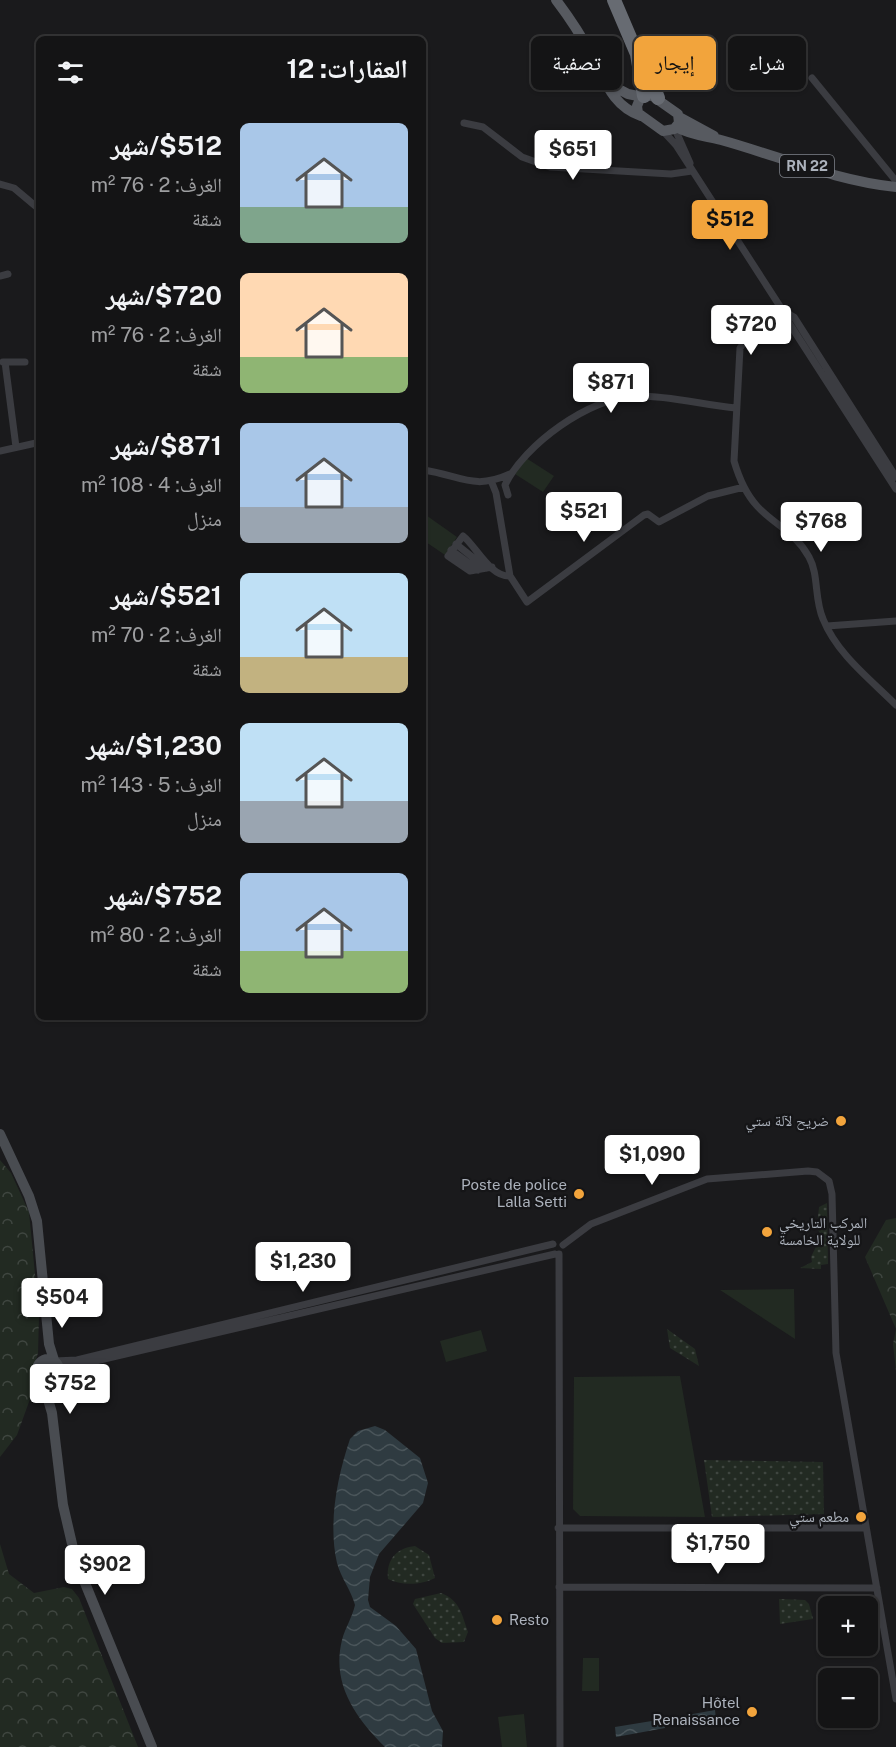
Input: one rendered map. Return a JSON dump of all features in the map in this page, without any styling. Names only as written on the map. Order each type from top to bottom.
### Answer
[{"type":"highway","points":[[614,0],[633,44],[648,97]]},
{"type":"main road","points":[[556,0],[579,36]]},
{"type":"main road","points":[[610,90],[618,102],[663,131],[677,124],[674,109],[648,97],[618,90]]},
{"type":"main road","points":[[640,116],[637,106],[648,97]]},
{"type":"main road","name":"RN 22","points":[[677,124],[720,140],[854,180],[896,187]]},
{"type":"main road","points":[[0,1134],[34,1207],[50,1349],[59,1369],[54,1390],[63,1505],[76,1561],[152,1747]]},
{"type":"main road","points":[[45,1308],[44,1345],[37,1372],[49,1399],[57,1444]]},
{"type":"main road","points":[[40,1362],[48,1359],[55,1361]]},
{"type":"main road","points":[[42,1379],[49,1381],[57,1376]]},
{"type":"street","points":[[812,78],[896,181]]},
{"type":"street","points":[[464,123],[483,127],[522,157],[550,167],[671,174],[692,171]]},
{"type":"street","points":[[677,124],[692,171]]},
{"type":"street","points":[[663,131],[692,171],[785,313],[789,323],[896,489]]},
{"type":"street","points":[[0,184],[14,188],[36,206]]},
{"type":"street","points":[[0,276],[8,273]]},
{"type":"street","points":[[785,313],[749,336],[740,348],[734,461],[744,487],[758,507],[788,530],[809,557],[815,570],[815,596],[831,636],[868,680],[896,705]]},
{"type":"street","points":[[785,313],[797,322],[896,477]]},
{"type":"street","points":[[16,447],[2,361],[25,362]]},
{"type":"street","points":[[508,495],[505,485],[510,474],[534,446],[566,423],[611,400],[633,396],[736,408]]},
{"type":"street","points":[[0,451],[36,443]]},
{"type":"street","points":[[426,471],[479,483],[492,483],[510,474]]},
{"type":"street","points":[[492,483],[496,493],[510,576],[527,602],[644,515],[648,514],[659,522],[708,496],[744,487]]},
{"type":"street","points":[[454,547],[461,536],[464,536],[489,568]]},
{"type":"street","points":[[454,547],[501,575],[510,576]]},
{"type":"street","points":[[454,547],[478,570],[489,568]]},
{"type":"street","points":[[827,626],[896,621]]},
{"type":"street","points":[[563,1245],[591,1224],[707,1179],[758,1173],[817,1172],[829,1181],[836,1353],[896,1699]]},
{"type":"street","points":[[55,1361],[77,1360],[559,1242],[563,1245]]},
{"type":"street","points":[[553,1244],[552,1249],[557,1254],[560,1747]]},
{"type":"street","points":[[57,1376],[78,1365],[557,1254],[564,1250],[563,1245]]},
{"type":"street","points":[[558,1528],[866,1528]]},
{"type":"street","points":[[559,1587],[877,1588]]},
{"type":"green space","points":[[526,458],[554,476],[543,492],[515,474]]},
{"type":"green space","points":[[426,515],[457,537],[445,555],[426,542]]},
{"type":"green space","points":[[0,1160],[11,1173],[29,1212],[39,1316],[38,1353],[31,1375],[34,1388],[17,1435],[0,1457]]},
{"type":"green space","points":[[827,1203],[828,1264],[821,1265],[821,1269],[800,1268],[812,1262],[811,1257],[821,1236],[817,1227],[819,1207]]},
{"type":"green space","points":[[896,1218],[896,1329],[865,1257],[886,1220]]},
{"type":"green space","points":[[794,1289],[795,1339],[720,1290]]},
{"type":"green space","points":[[667,1329],[695,1349],[699,1366],[670,1348]]},
{"type":"green space","points":[[896,1329],[896,1371],[893,1344]]},
{"type":"green space","points":[[481,1330],[487,1351],[446,1362],[440,1341]]},
{"type":"green space","points":[[680,1376],[705,1517],[580,1516],[573,1509],[574,1377]]},
{"type":"green space","points":[[704,1460],[823,1462],[824,1514],[712,1517]]},
{"type":"green space","points":[[0,1544],[9,1574],[34,1593],[64,1587],[72,1589],[79,1598],[138,1747],[0,1747]]},
{"type":"green space","points":[[415,1546],[429,1555],[435,1578],[412,1584],[388,1579],[389,1566],[394,1556],[403,1549]]},
{"type":"green space","points":[[441,1593],[456,1604],[462,1614],[468,1632],[464,1642],[442,1643],[435,1638],[413,1604],[415,1599]]},
{"type":"green space","points":[[779,1599],[805,1600],[809,1604],[813,1619],[780,1624]]},
{"type":"green space","points":[[583,1658],[599,1658],[599,1691],[582,1691]]},
{"type":"green space","points":[[524,1714],[527,1747],[502,1747],[498,1717]]},
{"type":"water","points":[[375,1426],[385,1430],[420,1458],[428,1483],[423,1503],[379,1554],[370,1577],[368,1600],[370,1607],[396,1626],[416,1649],[432,1711],[443,1731],[442,1747],[385,1747],[364,1724],[348,1699],[343,1686],[340,1671],[342,1640],[355,1605],[341,1574],[334,1548],[335,1501],[350,1439],[358,1431]]},
{"type":"water","points":[[715,1710],[716,1719],[677,1726],[676,1717]]},
{"type":"water","points":[[664,1719],[665,1728],[616,1737],[615,1727]]},
{"type":"place","name":"ضريح لآلة ستي","points":[[841,1121]]},
{"type":"place","name":"Poste de police Lalla Setti","points":[[579,1194]]},
{"type":"place","name":"المركب التاريخي للولاية الخامسة","points":[[767,1232]]},
{"type":"place","name":"مطعم ستي","points":[[861,1517]]},
{"type":"place","name":"Resto","points":[[497,1620]]},
{"type":"place","name":"Hôtel Renaissance","points":[[752,1712]]}]
